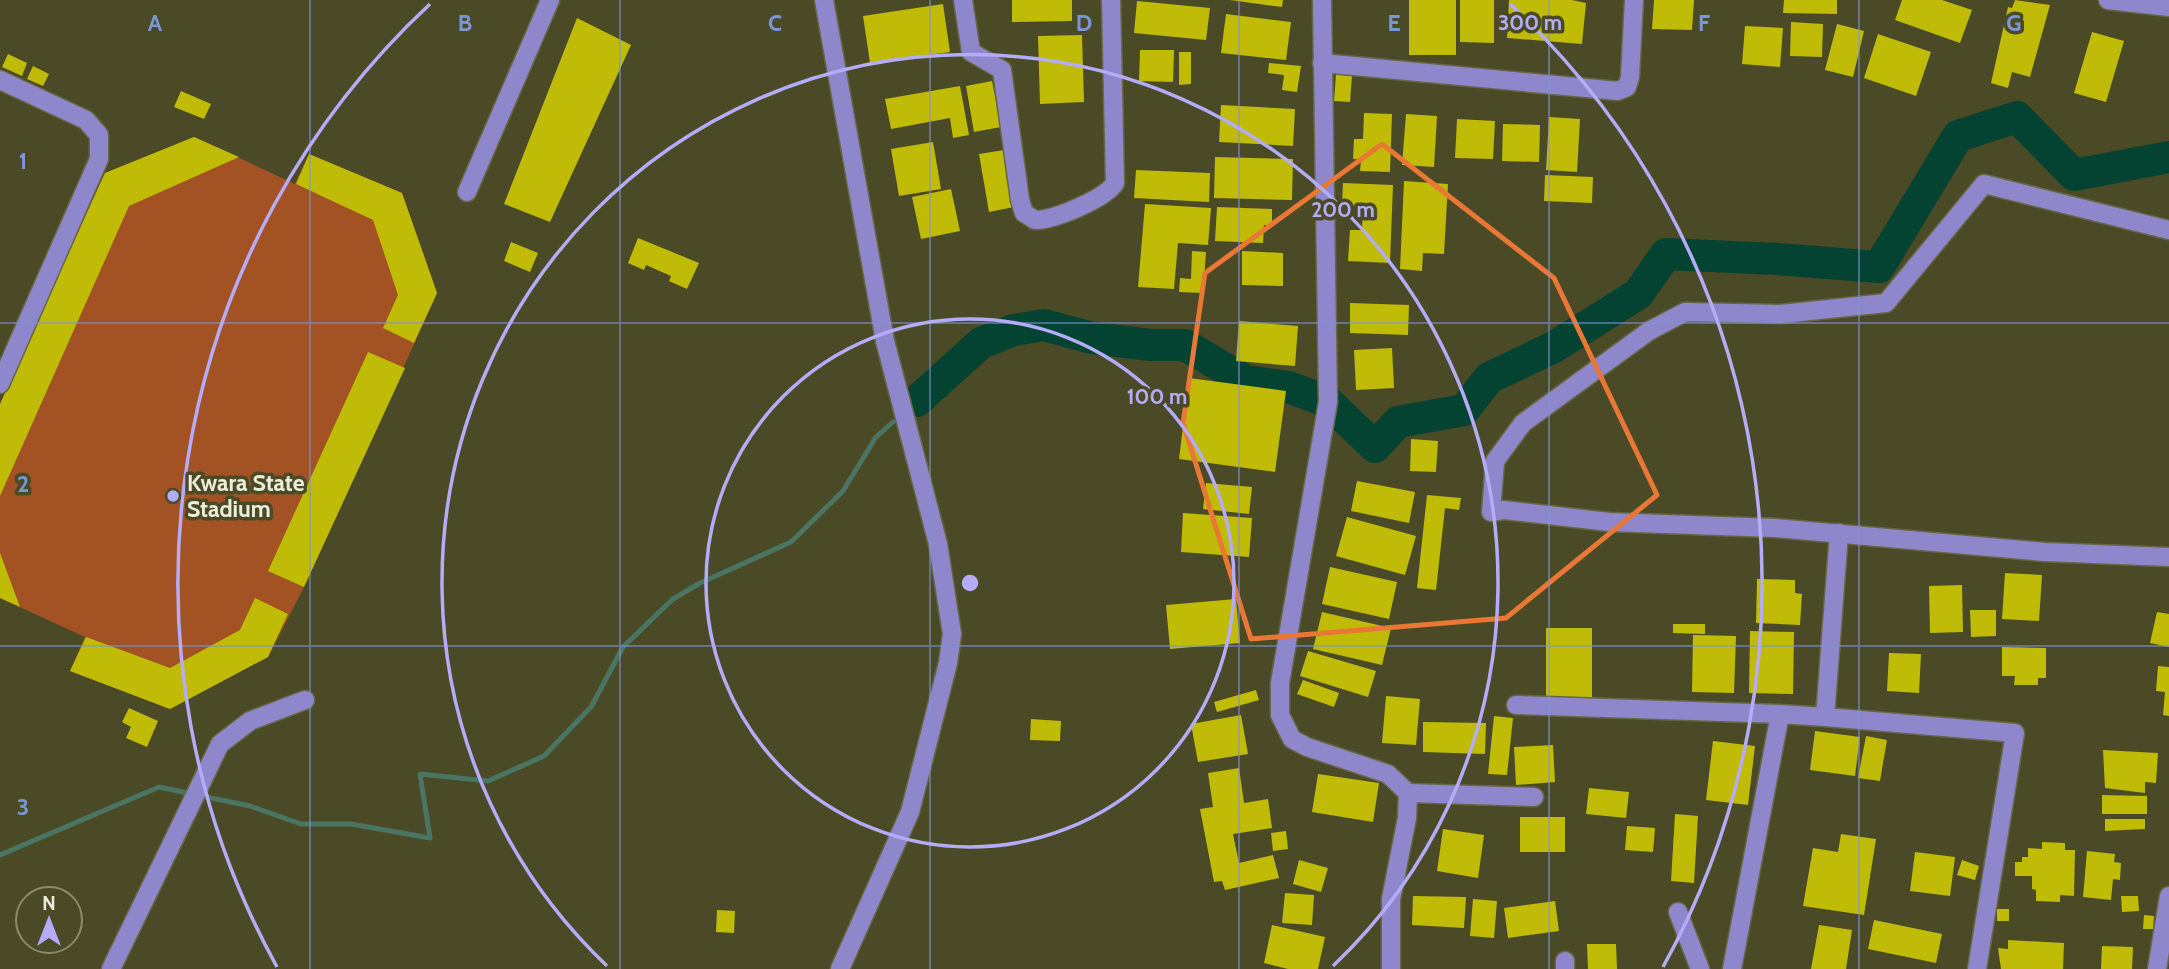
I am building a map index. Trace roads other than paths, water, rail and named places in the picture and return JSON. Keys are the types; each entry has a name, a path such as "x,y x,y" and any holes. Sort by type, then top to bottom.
{"street":[{"path":"467,192 550,0"},
{"path":"824,0 885,341 933,524 952,634 946,673 910,812 840,969"},
{"path":"963,0 971,52 1002,70 1024,213 1028,218 1043,220 1111,190 1115,183 1111,0"},
{"path":"1322,0 1328,402 1280,683 1280,716 1292,739 1307,747 1388,774 1408,793 1534,797"},
{"path":"1322,63 1618,91 1627,87 1630,77 1634,0"},
{"path":"2108,0 2169,7"},
{"path":"0,80 86,120 99,135 99,159 0,384"},
{"path":"2169,230 1984,184 1886,303 1781,314 1685,312 1649,331 1523,424 1495,461 1490,512 1504,510 1609,522 1839,533 2045,552 2169,557"},
{"path":"1825,717 1839,533"},
{"path":"111,969 220,744 250,721 305,700"},
{"path":"1516,705 1780,714 2015,733 1977,969"},
{"path":"1732,969 1780,714"},
{"path":"1391,969 1391,899 1407,818 1408,793"},
{"path":"2157,969 2169,896"},
{"path":"1678,912 1700,969"}],"waterway":[{"path":"917,401 981,343 1014,330 1044,325 1092,338 1151,345 1185,345 1246,381 1289,387 1328,402 1375,447 1398,422 1464,410 1489,378 1554,347 1638,294 1666,254 1879,267 1958,136 2017,117 2074,175 2169,157"},
{"path":"0,855 159,787 250,806 301,824 351,824 430,838 420,774 488,781 544,756 591,707 623,647 673,599 700,583 791,542 843,491 876,437 893,422"}],"place":[{"name":"Kwara State Stadium","path":"173,496"}]}
